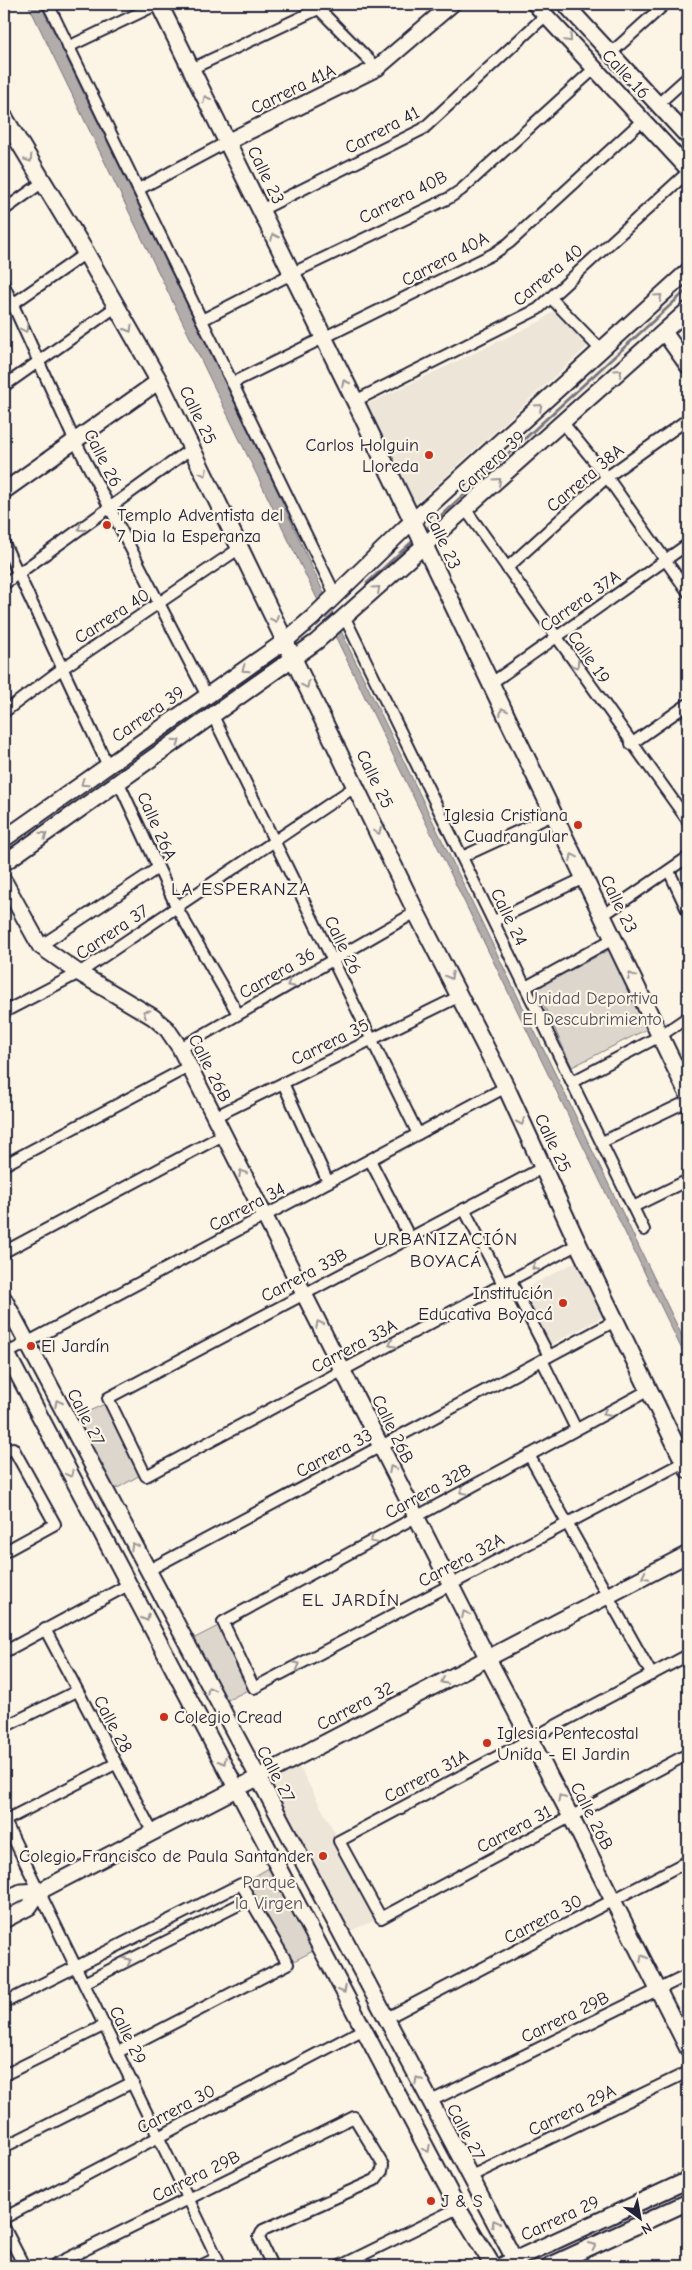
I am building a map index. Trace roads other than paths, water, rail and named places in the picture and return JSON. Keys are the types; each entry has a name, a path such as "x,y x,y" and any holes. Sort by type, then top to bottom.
{"main road":[{"name":"Calle 23","path":"158,4 355,402 688,1094"},
{"name":"Carrera 41A","path":"227,142 377,68 452,4"},
{"name":"Calle 16","path":"535,4 688,171"},
{"name":"Calle 16","path":"565,4 688,137"},
{"name":"Calle 25","path":"4,117 9,137 43,182 157,376 416,912 506,1087 578,1244 686,1466"},
{"name":"Carrera 39","path":"4,863 294,659 339,624 417,533 601,350 688,271"},
{"name":"Carrera 39","path":"4,839 285,641 324,606 417,533 466,510 688,310"},
{"path":"664,332 688,366"},
{"path":"4,478 73,435 157,376"},
{"path":"4,491 73,435"},
{"name":"Carrera 39","path":"294,659 324,606"},
{"name":"Calle 26B","path":"4,881 40,946 79,973 153,1017 167,1029 180,1048 487,1658 531,1739 688,2049"},
{"name":"Calle 27","path":"4,1299 469,2177 511,2264"},
{"path":"5,1352 458,2208 492,2266"},
{"name":"Carrera 32","path":"4,1901 22,1892 40,1891 238,1790 688,1554"},
{"name":"Carrera 32","path":"4,1920 29,1907 40,1891"},
{"name":"Carrera 29","path":"511,2264 688,2180"},
{"path":"549,2266 688,2202"}],"street":[{"path":"48,4 232,383 324,606"},
{"path":"68,47 158,4"},
{"path":"191,70 316,6 329,4"},
{"path":"611,53 665,4"},
{"path":"316,6 377,68"},
{"name":"Carrera 41","path":"261,210 423,129 546,15"},
{"name":"Carrera 40B","path":"202,320 291,274 449,198 595,68"},
{"path":"658,104 688,77"},
{"name":"Carrera 40A","path":"232,383 493,254 509,242 643,120"},
{"name":"Carrera 41A","path":"139,189 227,142"},
{"name":"Carrera 40","path":"355,402 522,319 551,298 688,171"},
{"path":"4,210 43,182"},
{"path":"4,310 86,253"},
{"name":"Calle 26","path":"4,285 73,435 207,696"},
{"path":"551,298 601,350"},
{"path":"4,386 116,306"},
{"name":"Carrera 38A","path":"507,568 607,477 688,419"},
{"path":"564,422 607,477 688,592"},
{"path":"4,584 192,448"},
{"name":"Calle 19","path":"466,510 688,822"},
{"path":"4,543 108,766"},
{"name":"Carrera 37A","path":"490,684 688,544"},
{"name":"Carrera 40","path":"4,712 63,668 240,548"},
{"name":"Calle 24","path":"339,624 462,857 644,1230"},
{"path":"631,744 688,704"},
{"name":"Calle 26","path":"213,716 418,1134"},
{"name":"Calle 26A","path":"120,783 177,908 238,1014"},
{"name":"Carrera 37","path":"4,1012 79,973 356,786"},
{"path":"462,857 553,815"},
{"path":"602,916 688,857"},
{"path":"40,946 158,868"},
{"path":"668,870 688,912"},
{"path":"494,921 584,878"},
{"name":"Carrera 36","path":"180,1048 416,912"},
{"path":"526,987 613,939"},
{"name":"Carrera 35","path":"214,1117 460,996"},
{"path":"572,1082 660,1036 688,1017"},
{"path":"4,1166 188,1067"},
{"path":"283,1083 328,1182"},
{"name":"Carrera 34","path":"5,1352 27,1343 506,1087"},
{"path":"602,1142 688,1101"},
{"path":"4,1252 223,1135"},
{"path":"370,1160 410,1238"},
{"name":"Carrera 33B","path":"146,1476 108,1398 542,1168"},
{"path":"634,1207 688,1180"},
{"path":"464,1209 507,1282 546,1358 576,1429"},
{"name":"Carrera 33A","path":"146,1476 578,1244"},
{"name":"Carrera 33","path":"147,1571 615,1321"},
{"name":"Carrera 32B","path":"254,1688 223,1622 649,1390"},
{"path":"4,1453 13,1448 55,1524 4,1552"},
{"path":"529,1455 652,1674"},
{"name":"Carrera 32A","path":"254,1688 568,1522 686,1466"},
{"path":"4,1652 128,1584"},
{"name":"Calle 28","path":"45,1630 153,1833"},
{"name":"Carrera 31A","path":"381,1918 339,1841 688,1655"},
{"path":"4,1727 77,1690"},
{"name":"Carrera 31","path":"381,1918 688,1754"},
{"path":"4,1820 115,1764"},
{"name":"Calle 29","path":"4,1820 219,2262"},
{"name":"Carrera 30","path":"385,2019 688,1862"},
{"path":"4,2003 241,1884 288,1964 118,2052"},
{"path":"84,1983 250,1898"},
{"name":"Carrera 29B","path":"429,2102 688,1974"},
{"path":"4,2075 105,2025"},
{"name":"Carrera 30","path":"4,2218 364,2029"},
{"name":"Carrera 29A","path":"469,2177 688,2072"},
{"path":"4,2147 133,2082"},
{"name":"Carrera 29B","path":"52,2266 354,2117 383,2165 382,2171 375,2180 263,2230 259,2238 272,2266"},
{"path":"340,2266 458,2208"},
{"path":"4,2227 24,2266"},
{"path":"200,2266 219,2262"}],"waterway":[{"path":"423,532 688,289"},
{"path":"367,583 415,539"}],"place":[{"name":"Carlos Holguin Lloreda","path":"429,455"},
{"name":"Templo Adventista del 7 Dia la Esperanza","path":"107,525"},
{"name":"Iglesia Cristiana Cuadrangular","path":"578,825"},
{"name":"Institución Educativa Boyacá","path":"563,1303"},
{"name":"El Jardín","path":"31,1346"},
{"name":"Colegio Cread","path":"164,1717"},
{"name":"Iglesia Pentecostal Unida - El Jardin","path":"487,1743"},
{"name":"Colegio Francisco de Paula Santander","path":"323,1856"},
{"name":"J & S","path":"431,2201"}],"district":[{"name":"LA ESPERANZA","path":"241,888"},
{"name":"URBANIZACIÓN BOYACÁ","path":"446,1249"},
{"name":"EL JARDÍN","path":"351,1599"}],"park label":[{"name":"Unidad Deportiva El Descubrimiento","path":"592,1008"},
{"name":"Parque la Virgen","path":"269,1892"}]}
